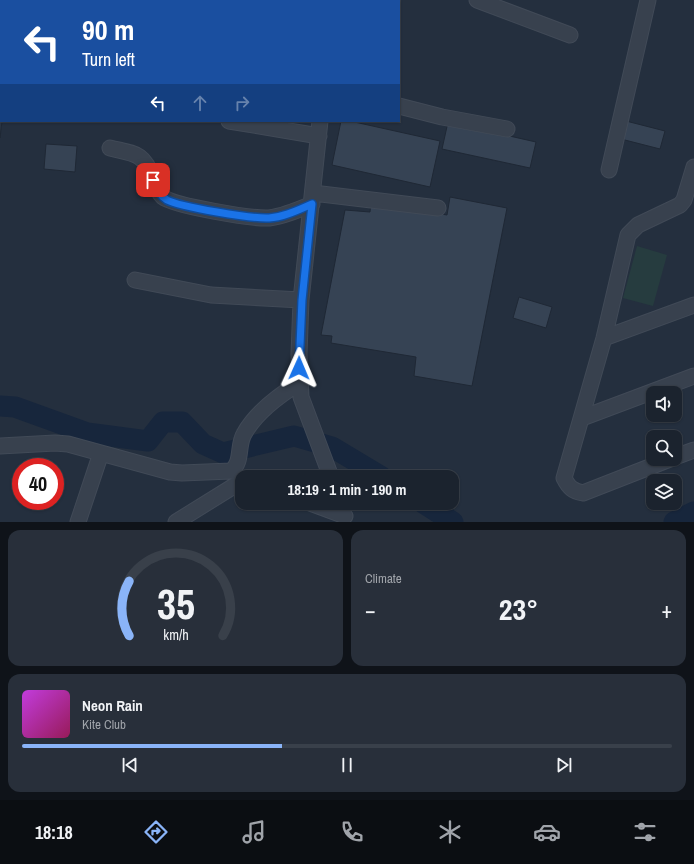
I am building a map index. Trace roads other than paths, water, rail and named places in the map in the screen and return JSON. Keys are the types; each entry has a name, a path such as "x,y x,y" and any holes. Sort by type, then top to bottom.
{"street":[{"path":"477,0 570,35"},
{"path":"609,170 648,0"},
{"path":"400,106 442,117 507,128"},
{"path":"235,122 318,136"},
{"path":"320,122 302,300 299,383 301,397 329,470"},
{"path":"110,148 131,153 144,159 147,163 156,189 161,195 172,202 201,209 267,218 281,216 312,198 438,208"},
{"path":"652,466 583,493 576,492 568,487 564,478 604,338 628,235 638,225 680,205 684,200 694,167"},
{"path":"135,280 211,295 302,300"},
{"path":"604,338 694,305"},
{"path":"582,418 694,376"},
{"path":"0,446 55,443 68,444 170,472 182,473 231,470 236,467 238,462 241,441 244,434 255,419 283,392 299,383"},
{"path":"682,454 694,450"},
{"path":"78,522 101,453"},
{"path":"176,522 235,485"},
{"path":"332,510 344,514"}],"waterway":[{"path":"0,406 15,407 87,433 148,441 163,422 182,422 203,444 223,453 294,436 332,447 370,470"},
{"path":"434,510 453,522"},
{"path":"674,522 694,512"}]}
